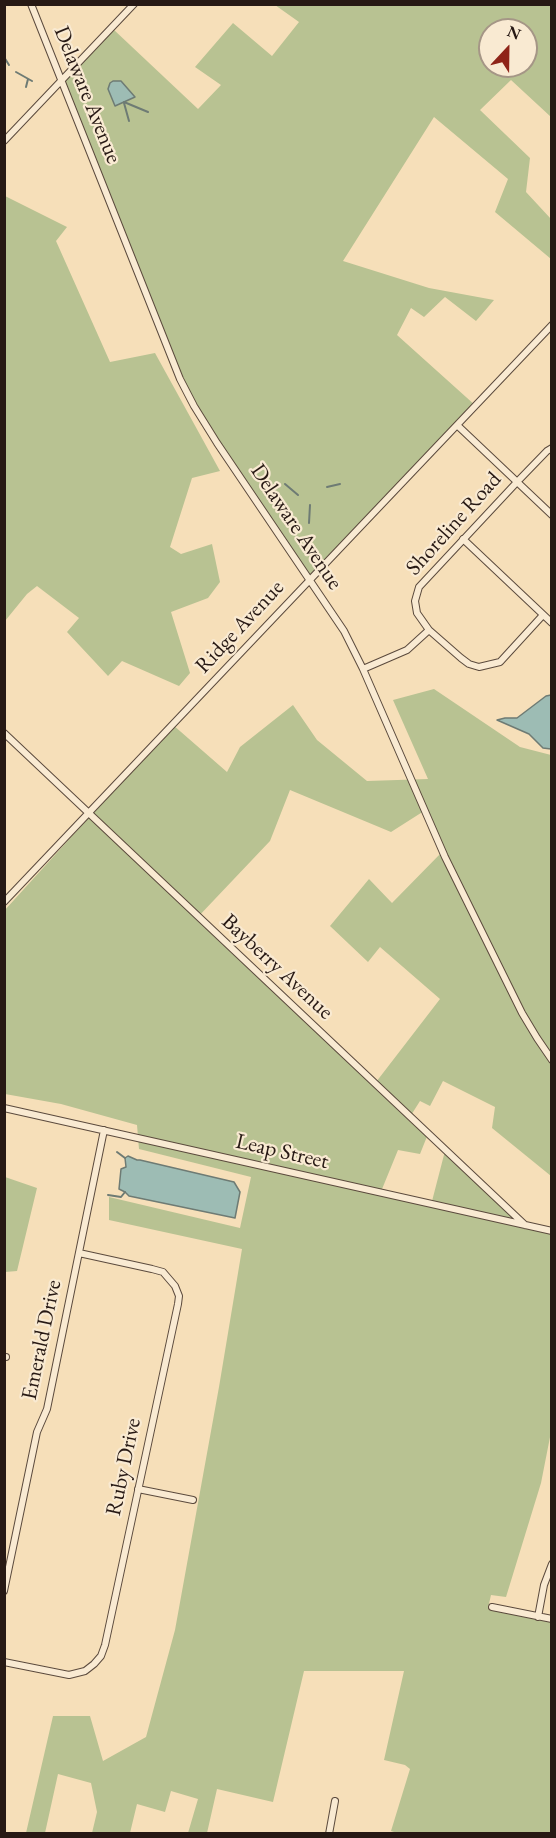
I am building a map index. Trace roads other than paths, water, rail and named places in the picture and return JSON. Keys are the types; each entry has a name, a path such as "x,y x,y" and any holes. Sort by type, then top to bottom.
{"street":[{"name":"Delaware Avenue","path":"31,4 188,396 217,443 344,631 363,669 445,857 522,1013 552,1060"},
{"path":"5,140 134,4"},
{"name":"Ridge Avenue","path":"4,902 552,325"},
{"path":"457,425 552,515"},
{"name":"Shoreline Road","path":"543,615 500,662 479,667 469,664 429,630 417,613 416,594 419,587 552,448"},
{"path":"464,539 552,623"},
{"path":"363,669 407,651 429,630"},
{"name":"Bayberry Avenue","path":"4,733 525,1225"},
{"name":"Leap Street","path":"4,1108 552,1231"},
{"name":"Emerald Drive","path":"4,1591 38,1430 47,1409 104,1130"},
{"name":"Ruby Drive","path":"4,1662 69,1675 85,1671 98,1660 105,1645 178,1304 178,1293 172,1280 159,1270 79,1253"},
{"path":"138,1489 193,1500"},
{"path":"538,1617 544,1585 552,1564"},
{"path":"492,1607 552,1619"},
{"path":"328,1833 336,1801"}],"water":[{"path":"113,81 121,81 135,97 115,106 108,89"},
{"path":"551,695 551,749 543,748 529,734 497,720 517,718 546,696"},
{"path":"128,1156 234,1182 240,1192 235,1218 129,1196 119,1189 121,1169 126,1167 125,1158"}],"waterway":[{"path":"4,57 9,65"},
{"path":"16,72 32,81"},
{"path":"26,87 28,79"},
{"path":"124,102 148,112"},
{"path":"124,103 129,121"},
{"path":"285,484 298,495"},
{"path":"327,487 340,484"},
{"path":"309,523 310,505"},
{"path":"117,1152 125,1158"},
{"path":"108,1195 121,1197 125,1192"}]}
